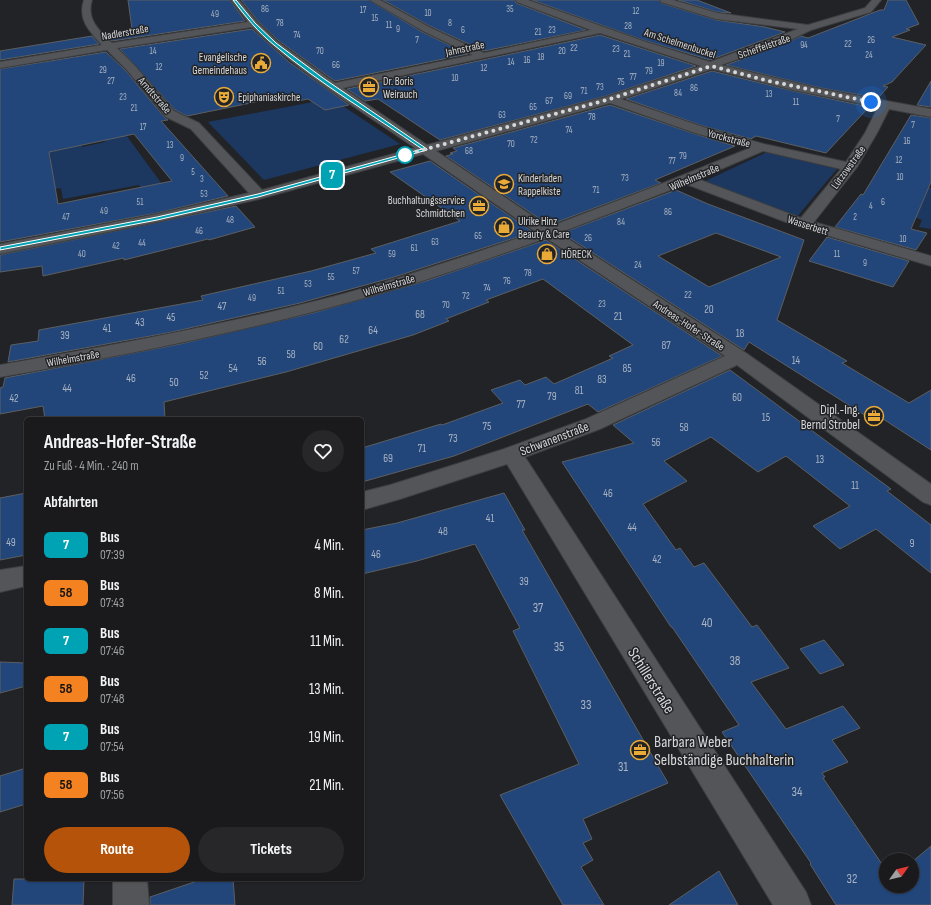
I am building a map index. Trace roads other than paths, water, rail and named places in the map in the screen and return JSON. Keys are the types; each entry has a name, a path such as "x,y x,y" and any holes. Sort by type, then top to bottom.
{"street":[{"name":"Arndtstraße","path":"88,0 86,6 88,18 94,31 131,68 170,114 195,126 258,195"},
{"name":"Andreas-Hofer-Straße","path":"234,0 254,24 275,44 333,87 548,233 739,357 931,496"},
{"path":"374,0 426,29 483,56"},
{"name":"Am Schelmenbuckel","path":"520,0 602,30 711,66 769,81 885,106 931,113"},
{"path":"664,0 716,16 808,28 868,10 877,0"},
{"name":"Nadlerstraße","path":"0,65 109,46 254,24"},
{"name":"Scheffelstraße","path":"0,249 150,220 258,195 426,150 610,99 711,66 795,35 808,28"},
{"name":"Jahnstraße","path":"333,87 602,30"},
{"name":"Yorckstraße","path":"610,99 699,130 762,147 850,167"},
{"name":"Lützowstraße","path":"804,224 850,167 871,134 885,106"},
{"name":"Wilhelmstraße","path":"0,371 111,352 270,318 400,283 548,233 688,180 762,147"},
{"name":"Wasserbett","path":"688,180 804,224 931,261"},
{"name":"Schwanenstraße","path":"364,500 392,493 512,454 593,424 739,357"},
{"name":"Schillerstraße","path":"512,454 792,905"},
{"path":"0,581 24,576"},
{"path":"130,881 131,905"}],"place":[{"name":"Evangelische Gemeindehaus","path":"261,63"},
{"name":"Dr. Boris Weirauch","path":"369,87"},
{"name":"Epiphaniaskirche","path":"224,97"},
{"name":"Kinderladen Rappelkiste","path":"504,184"},
{"name":"Buchhaltungsservice Schmidtchen","path":"479,206"},
{"name":"Ulrike Hinz Beauty & Care","path":"504,227"},
{"name":"HÖRECK","path":"547,254"},
{"name":"Dipl.-Ing. Bernd Strobel","path":"874,416"},
{"name":"Barbara Weber Selbständige Buchhalterin","path":"640,750"}]}
